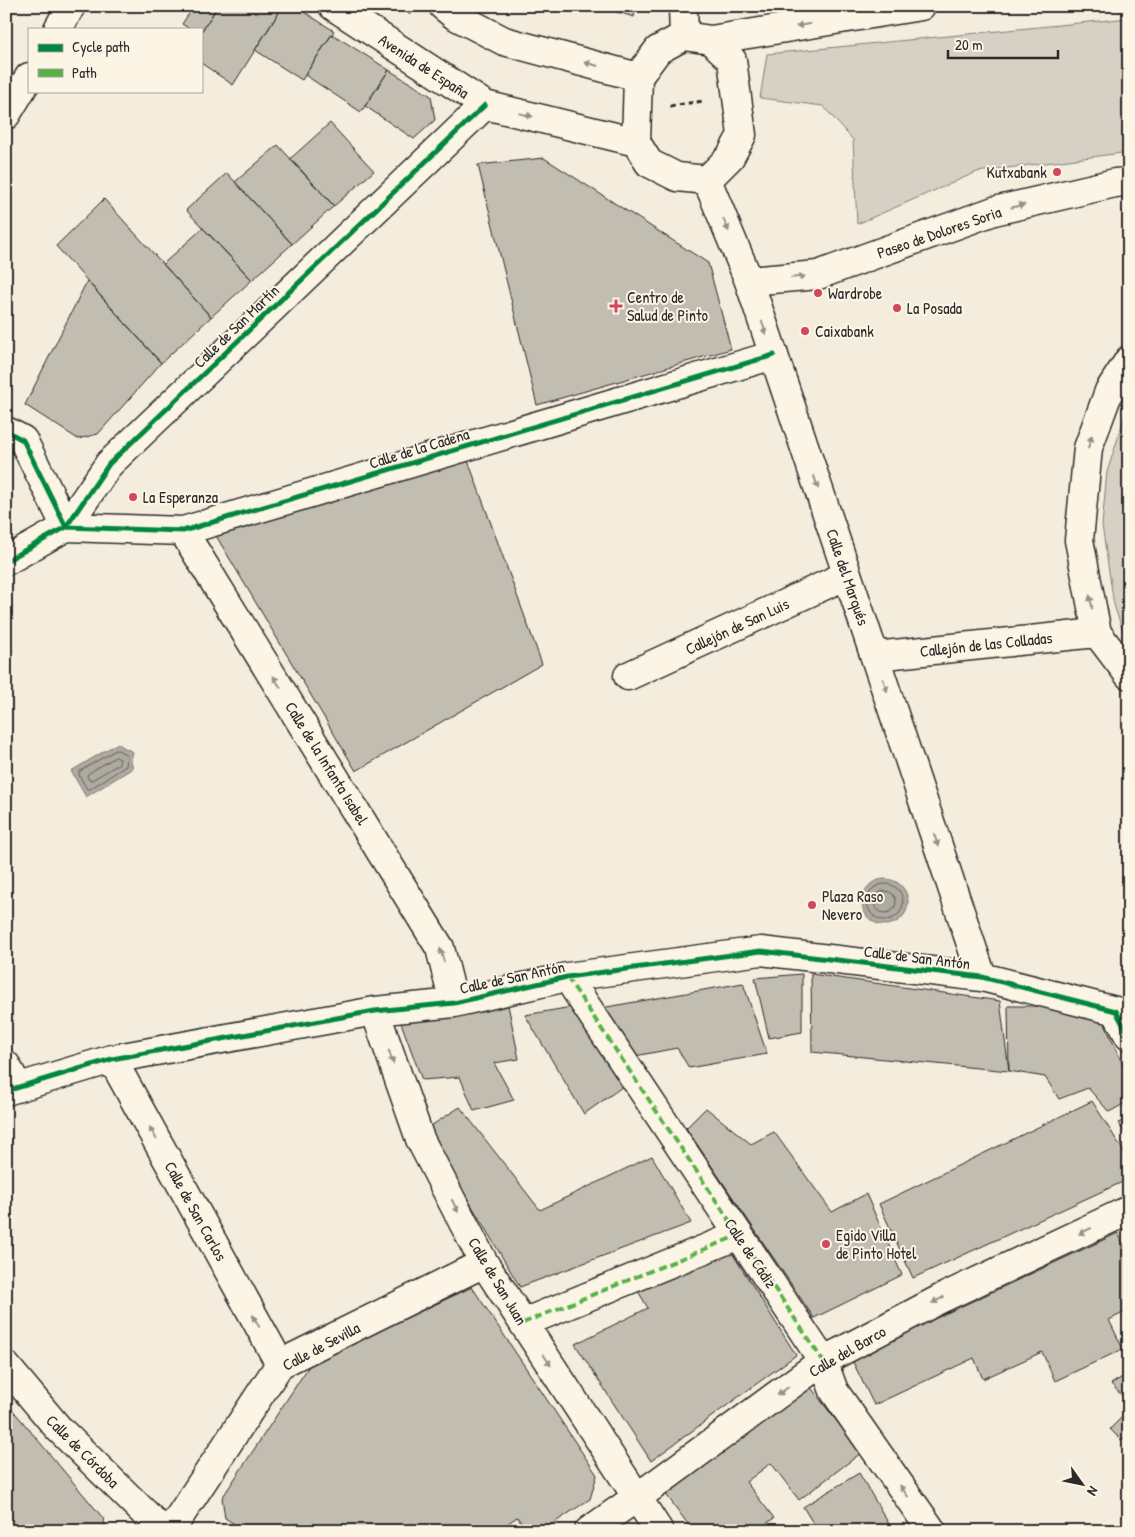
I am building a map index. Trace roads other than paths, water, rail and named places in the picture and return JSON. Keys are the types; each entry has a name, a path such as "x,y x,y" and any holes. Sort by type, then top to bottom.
{"street":[{"path":"59,28 71,6"},
{"name":"Avenida de España","path":"333,6 485,106 636,142"},
{"path":"443,6 454,15 504,41 638,77"},
{"path":"683,6 684,36"},
{"path":"712,40 732,60 742,134 730,157 707,180 677,177 649,163 636,142 638,77 658,50 684,36 712,40 920,6"},
{"path":"6,115 28,79"},
{"name":"Calle de San Martín","path":"6,560 66,527 109,464 485,106"},
{"name":"Calle del Marqués","path":"707,180 749,281 982,977"},
{"name":"Paseo de Dolores Soria","path":"749,281 818,275 994,211 1115,183 1129,182"},
{"name":"Calle de la Cadena","path":"66,527 184,531 774,355"},
{"path":"1129,360 1109,391 1088,448 1079,540 1098,633 1129,675"},
{"path":"6,431 23,440 66,527"},
{"name":"Calle de la Infanta Isabel","path":"184,531 440,948 454,1003"},
{"name":"Callejón de San Luis","path":"628,676 847,575"},
{"name":"Callejón de las Colladas","path":"875,656 1098,633"},
{"name":"Calle de San Antón","path":"10,1081 112,1059 375,1011 454,1003 567,977 761,951 982,977 1116,1011 1129,1036"},
{"name":"Calle de Cádiz","path":"567,977 823,1361 834,1391 932,1531"},
{"name":"Calle de San Juan","path":"375,1011 420,1138 484,1263 659,1531"},
{"name":"Calle de San Carlos","path":"112,1059 280,1364"},
{"name":"Calle del Barco","path":"589,1531 823,1361 942,1298 1129,1210"},
{"path":"523,1323 739,1235"},
{"name":"Calle de Sevilla","path":"170,1531 280,1364 484,1263"},
{"name":"Calle de Córdoba","path":"6,1366 58,1428 164,1531"}],"water":[{"path":"118,743 133,752 131,761 133,768 86,797 71,771"},
{"path":"885,879 898,883 904,889 908,902 904,915 898,921 885,925 872,921 866,915 862,902 866,889 872,883"}],"place":[{"name":"Kutxabank","path":"1057,172"},
{"name":"Wardrobe","path":"818,293"},
{"name":"Centro de Salud de Pinto","path":"616,306"},
{"name":"La Posada","path":"897,308"},
{"name":"Caixabank","path":"805,331"},
{"name":"La Esperanza","path":"133,497"},
{"name":"Plaza Raso Nevero","path":"812,905"},
{"name":"Egido Villa de Pinto Hotel","path":"826,1244"}]}
